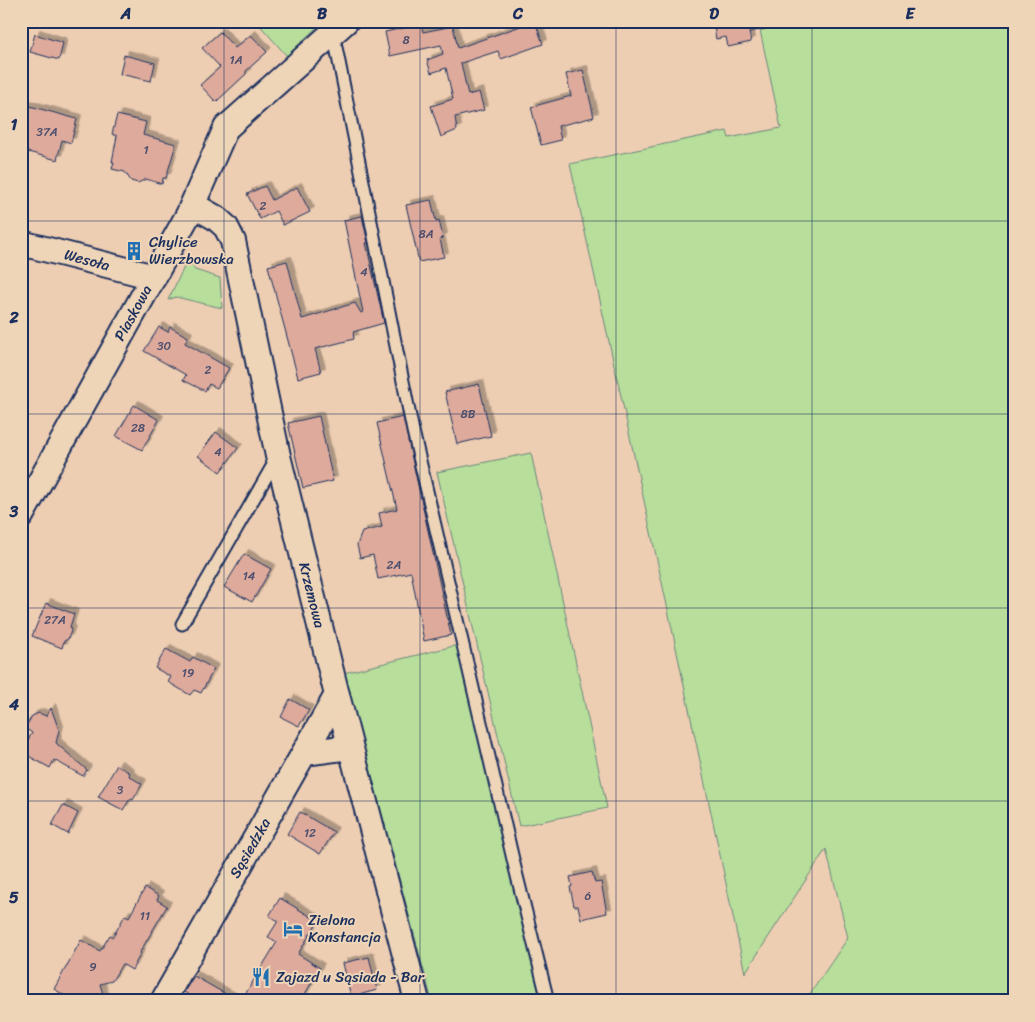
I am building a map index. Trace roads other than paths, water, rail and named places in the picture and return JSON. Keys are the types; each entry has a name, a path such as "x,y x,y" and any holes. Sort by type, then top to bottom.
{"street":[{"name":"Piaskowa","path":"21,516 188,215 226,128 340,27"},
{"name":"Krzemowa","path":"192,205 216,218 226,227 233,241 278,456 350,747 416,1001"},
{"name":"Wesoła","path":"21,242 154,277"},
{"name":"Sąsiedzka","path":"163,1001 337,695"},
{"path":"304,753 350,747"}],"lane":[{"path":"340,27 413,430 515,868 548,1001"},
{"path":"182,624 278,456"}],"place":[{"name":"Chylice Wierzbowska","path":"134,251"},
{"name":"Zielona Konstancja","path":"293,929"},
{"name":"Zajazd u Sąsiada - Bar","path":"261,977"}]}
